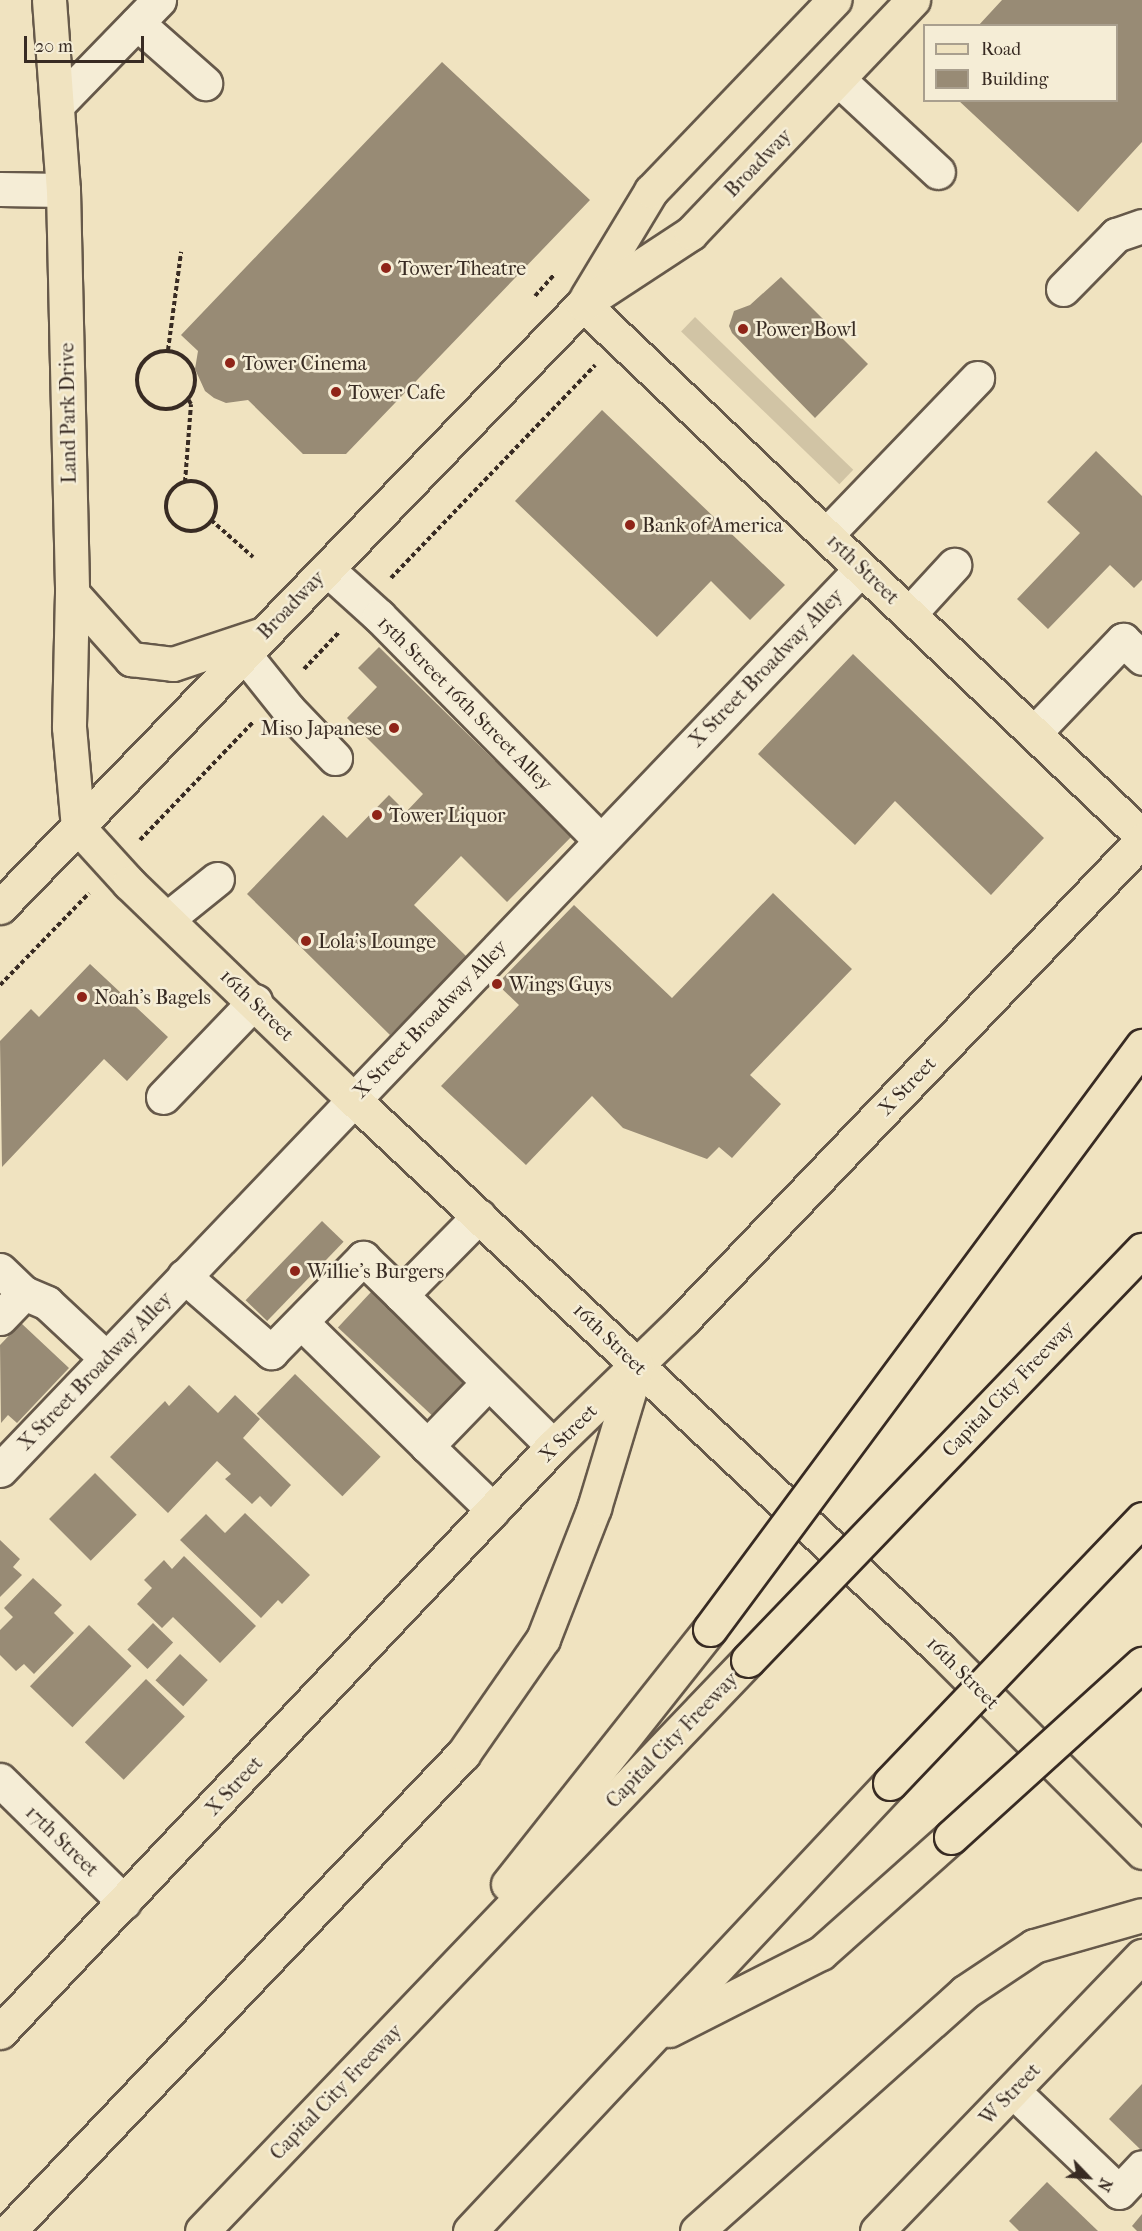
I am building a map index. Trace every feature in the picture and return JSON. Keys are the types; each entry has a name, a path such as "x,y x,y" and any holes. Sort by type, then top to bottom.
{"main road":[{"name":"Land Park Drive","path":"49,0 63,190 72,593 69,727 78,826"},
{"name":"Broadway","path":"583,304 651,190 834,0"},
{"name":"Broadway","path":"0,907 583,304 691,233 913,0"},
{"name":"15th Street","path":"583,304 1142,836"},
{"path":"72,593 131,659 173,664 254,644"},
{"name":"16th Street","path":"78,826 114,867 255,1001 353,1099 941,1650 1142,1852"},
{"name":"X Street","path":"0,2032 553,1446 637,1365 1142,840"},
{"path":"381,2046 710,1629 1142,1046"},
{"name":"Capital City Freeway","path":"202,2231 1142,1250"},
{"path":"9,2231 463,1754 543,1639 594,1508 637,1365"},
{"path":"470,2231 890,1783 1142,1519"},
{"path":"648,2041 821,1953 1142,1665"},
{"path":"697,2231 965,1992 1034,1946 1142,1915"},
{"name":"W Street","path":"877,2231 1142,1956"}],"street":[{"path":"58,104 148,11 205,82"},
{"path":"839,80 938,172"},
{"path":"0,189 63,190"},
{"path":"1063,289 1116,235 1142,226"},
{"path":"826,535 977,378"},
{"path":"909,614 954,565"},
{"name":"X Street Broadway Alley","path":"0,1470 861,568"},
{"name":"15th Street 16th Street Alley","path":"327,569 366,604 600,840"},
{"path":"1034,733 1123,640 1142,658"},
{"path":"254,644 278,696 335,758"},
{"path":"167,919 217,879"},
{"path":"163,1097 255,1001"},
{"path":"400,1295 479,1216"},
{"path":"184,1276 271,1352 363,1258 553,1446"},
{"path":"0,1270 24,1293 47,1303 106,1358"},
{"path":"0,1318 24,1293"},
{"path":"301,1322 494,1510"},
{"path":"427,1446 488,1383"},
{"name":"17th Street","path":"0,1780 124,1902"},
{"path":"1013,2091 1119,2192 1142,2168"}],"path":[{"path":"168,350 181,252"},
{"path":"0,986 620,339"},
{"path":"168,350 177,353 191,364 195,383 188,399 181,406 162,409 144,400 139,391 138,372 142,363 158,352 168,350"},
{"path":"185,482 191,404 188,399"},
{"path":"185,482 202,484 213,496 216,504 211,520 198,530 190,531 176,526 170,520 166,505 168,498 178,485 185,482"},
{"path":"211,520 254,557"}],"shaded area":[{"path":"695,317 853,470 839,484 681,331"}],"building":[{"path":"1002,0 1142,0 1142,142 1078,212 960,102 1118,102 1118,24 980,24"},
{"name":"Tower Theatre","path":"442,62 590,200 346,454 303,454 248,400 226,403 205,391 195,369 198,351 181,335"},
{"path":"781,277 868,364 815,418 732,333 729,326 734,311 750,305"},
{"name":"Bank of America","path":"602,410 785,585 750,620 711,581 657,637 515,501"},
{"path":"1096,451 1142,496 1142,580 1134,588 1110,565 1048,629 1017,599 1080,533 1047,502"},
{"path":"379,647 495,761 499,756 576,832 507,902 461,856 414,905 467,957 390,1035 247,894 323,815 347,838 389,795 406,812 423,794 347,718 377,687 358,668"},
{"path":"853,654 1044,838 991,895 895,801 855,845 758,754"},
{"path":"773,893 852,969 750,1075 781,1104 732,1158 719,1147 707,1159 623,1128 592,1096 526,1165 441,1086 519,1005 497,984 574,905 672,998"},
{"path":"90,964 168,1037 127,1081 104,1059 2,1167 0,1041 31,1009 39,1017"},
{"name":"Willie's Burgers","path":"322,1221 344,1242 267,1321 246,1300"},
{"path":"372,1291 468,1380 434,1417 338,1328"},
{"path":"21,1323 69,1368 17,1423 8,1415 1,1423 0,1345"},
{"path":"295,1374 381,1457 342,1496 257,1414"},
{"path":"189,1385 218,1413 235,1395 260,1419 243,1438 291,1485 271,1507 260,1496 252,1504 225,1479 231,1474 217,1461 168,1513 110,1457 165,1401 169,1406"},
{"path":"95,1473 137,1515 91,1561 49,1519"},
{"path":"245,1513 310,1575 282,1604 278,1600 261,1618 180,1540 206,1514 225,1533"},
{"path":"0,1540 20,1559 13,1567 22,1575 0,1597"},
{"path":"184,1556 256,1626 220,1663 173,1617 162,1628 137,1604 152,1588 144,1580 164,1560 172,1569"},
{"path":"33,1578 62,1605 54,1613 74,1633 34,1674 24,1664 16,1671 0,1655 0,1630 13,1617 4,1608"},
{"path":"153,1623 173,1642 147,1669 127,1650"},
{"path":"89,1625 131,1666 72,1727 30,1686"},
{"path":"180,1654 208,1680 183,1706 155,1680"},
{"path":"146,1679 185,1717 124,1780 85,1742"},
{"path":"1142,2084 1142,2149 1141,2150 1109,2119"},
{"path":"1047,2182 1098,2231 1019,2231 1009,2221"},
{"path":"1142,2214 1142,2231 1137,2231 1132,2226"}],"place":[{"name":"Tower Theatre","path":"386,268"},
{"name":"Power Bowl","path":"743,329"},
{"name":"Tower Cinema","path":"230,363"},
{"name":"Tower Cafe","path":"336,392"},
{"name":"Bank of America","path":"630,525"},
{"name":"Miso Japanese","path":"394,728"},
{"name":"Tower Liquor","path":"377,815"},
{"name":"Lola's Lounge","path":"306,941"},
{"name":"Wings Guys","path":"497,984"},
{"name":"Noah's Bagels","path":"82,997"},
{"name":"Willie's Burgers","path":"295,1271"}]}
